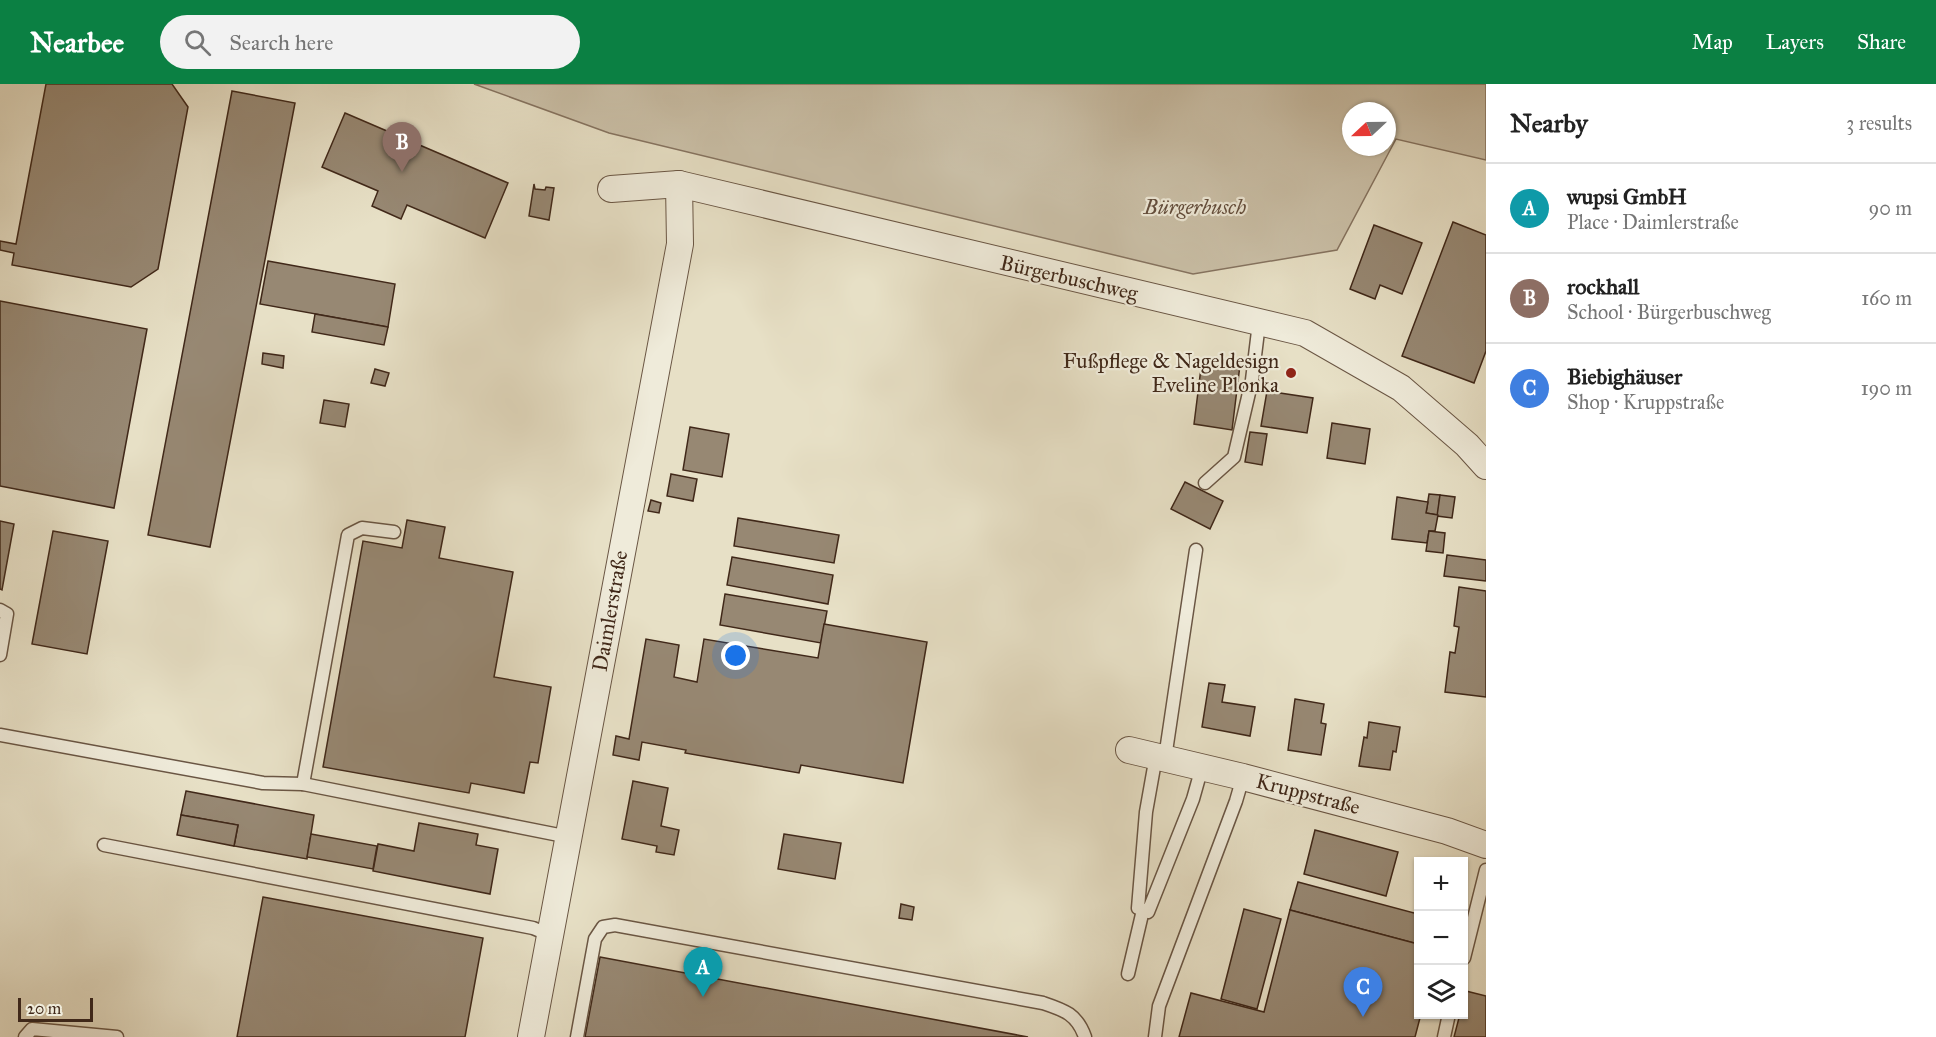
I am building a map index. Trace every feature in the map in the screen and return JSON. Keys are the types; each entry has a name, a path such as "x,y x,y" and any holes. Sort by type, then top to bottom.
{"street":[{"name":"Bürgerbuschweg","path":"611,189 679,184 1305,333 1401,388 1467,445 1486,466"},
{"name":"Daimlerstraße","path":"531,1037 680,244 679,184"},
{"name":"Kruppstraße","path":"1129,750 1243,777 1447,831 1486,845"}],"lane":[{"path":"1205,483 1234,458 1252,380 1259,322"},
{"path":"303,784 348,535 362,528 394,532"},
{"path":"1196,550 1161,757 1146,812 1137,908 1148,912 1193,799 1203,767"},
{"path":"0,610 7,614 0,655"},
{"path":"0,735 263,783 303,784 568,837"},
{"path":"1155,1037 1159,1006 1243,777"},
{"path":"104,845 533,928 550,934"},
{"path":"1468,942 1486,870"},
{"path":"1128,974 1143,910"},
{"path":"577,1037 595,939 603,927 615,925 1043,1002 1064,1010 1079,1022 1085,1037"},
{"path":"1444,1037 1448,1019"},
{"path":"26,1037 32,1029 117,1037"}],"green space":[{"name":"Bürgerbusch","path":"474,84 1486,84 1486,160 1396,139 1396,102 1342,102 1342,156 1387,156 1337,250 1193,274 609,133"}],"building":[{"path":"46,84 172,84 188,107 158,269 131,287 12,265 14,253 0,250 0,241 16,244"},
{"path":"232,91 295,103 210,547 148,535"},
{"path":"345,113 508,183 485,238 407,205 401,219 372,206 378,191 322,167"},
{"path":"534,184 535,189 554,188 549,220 529,216"},
{"path":"1453,222 1486,235 1486,351 1474,383 1402,356"},
{"path":"1374,225 1422,243 1402,294 1380,285 1375,299 1350,289"},
{"path":"268,261 395,284 388,327 260,304"},
{"path":"0,301 147,329 114,508 0,486"},
{"path":"315,314 388,327 384,345 312,332"},
{"path":"263,353 284,356 283,368 262,364"},
{"path":"1202,360 1240,365 1232,430 1194,424"},
{"path":"375,369 389,373 385,386 371,383"},
{"path":"1267,391 1313,398 1307,433 1261,426"},
{"path":"324,400 349,404 345,427 320,423"},
{"path":"1332,423 1370,429 1365,464 1327,458"},
{"path":"690,427 729,434 722,477 683,470"},
{"path":"1250,432 1267,434 1262,465 1245,462"},
{"path":"671,474 697,479 693,501 667,496"},
{"path":"1185,482 1223,501 1210,529 1171,509"},
{"path":"1429,494 1440,495 1438,515 1426,513"},
{"path":"1440,495 1455,497 1452,518 1437,516"},
{"path":"1397,497 1428,502 1426,513 1438,515 1435,531 1429,531 1427,543 1392,539"},
{"path":"651,500 661,503 659,513 648,511"},
{"path":"738,518 839,535 834,563 734,546"},
{"path":"407,520 445,527 439,558 513,572 494,677 551,687 538,763 530,762 524,793 471,783 469,793 323,767 363,541 402,548"},
{"path":"0,521 14,524 2,590 0,589"},
{"path":"53,531 108,541 87,654 32,644"},
{"path":"1429,531 1445,533 1443,553 1426,551"},
{"path":"1447,555 1486,560 1486,581 1444,576"},
{"path":"732,557 833,575 828,604 727,585"},
{"path":"1459,587 1486,591 1486,697 1445,692 1450,652 1455,653 1459,627 1454,626"},
{"path":"725,594 827,611 821,643 720,625"},
{"path":"824,624 927,642 903,783 801,765 799,773 685,753 686,750 642,742 639,760 613,755 616,736 629,739 646,639 679,645 674,677 697,682 704,639 818,658"},
{"path":"1209,683 1225,685 1222,702 1255,707 1250,736 1202,727"},
{"path":"1295,699 1324,704 1321,723 1326,724 1321,755 1288,750"},
{"path":"1369,722 1400,727 1390,770 1359,766"},
{"path":"633,781 668,788 661,826 679,830 674,855 656,852 657,846 622,839"},
{"path":"186,791 314,815 307,859 234,846 238,825 181,815"},
{"path":"181,815 238,825 234,846 177,835"},
{"path":"419,823 478,834 476,845 498,849 490,894 373,871 378,844 414,851"},
{"path":"1315,830 1398,852 1386,896 1304,874"},
{"path":"311,834 377,846 373,869 307,857"},
{"path":"784,834 841,843 835,879 778,869"},
{"path":"1298,882 1414,913 1414,943 1290,910"},
{"path":"263,897 483,938 465,1037 237,1037"},
{"path":"901,904 914,907 912,920 899,918"},
{"path":"1244,909 1281,919 1257,1009 1221,999"},
{"path":"1290,910 1414,943 1414,1019 1420,1019 1415,1037 1179,1037 1191,993 1264,1012"},
{"path":"600,957 1028,1037 585,1037"},
{"path":"1468,992 1486,996 1486,1037 1454,1037 1459,1019 1468,1019"}],"place":[{"name":"rockhall","path":"402,172"},
{"name":"Fußpflege & Nageldesign Eveline Plonka","path":"1291,373"},
{"name":"wupsi GmbH","path":"703,997"},
{"name":"Biebighäuser","path":"1363,1017"}]}
